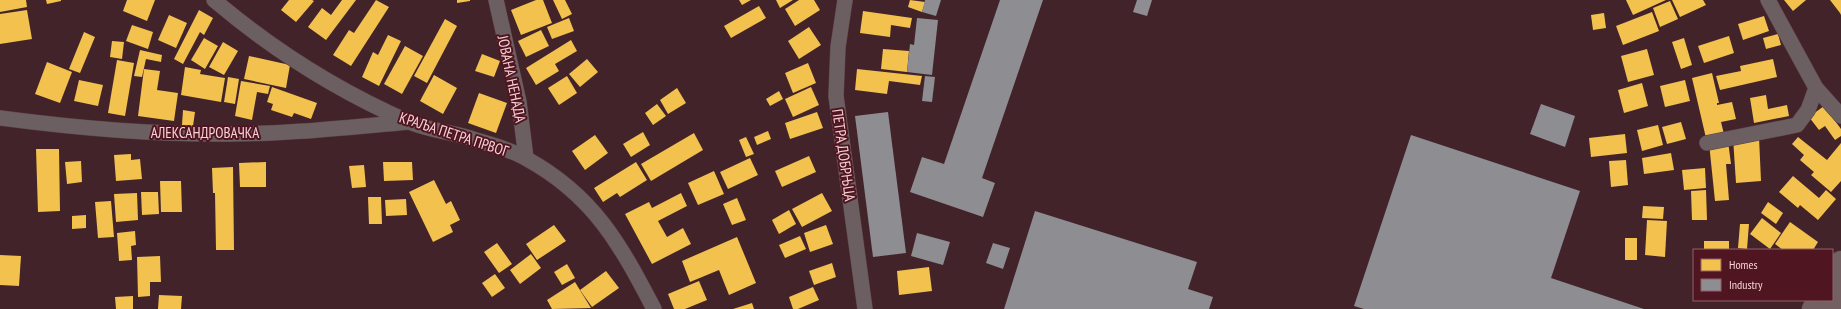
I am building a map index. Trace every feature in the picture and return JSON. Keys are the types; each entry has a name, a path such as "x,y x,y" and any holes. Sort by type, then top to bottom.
{"main road":[{"path":"1833,275 1841,262"},
{"path":"1831,309 1841,293"}],"street":[{"name":"КРАЉА ПЕТРА ПРВОГ","path":"214,0 281,51 344,91 410,122 475,139 526,158 566,185 595,212 624,254 654,309"},
{"name":"ЈОВАНА НЕНАДА","path":"496,0 519,102 526,158"},
{"name":"ПЕТРА ДОБРЊЦА","path":"845,0 838,47 836,96 865,309"},
{"path":"1768,0 1816,88 1841,116"},
{"path":"1707,143 1797,126 1808,110 1816,88"},
{"name":"АЛЕКСАНДРОВАЧКА","path":"0,118 79,128 158,133 230,134 410,122"}],"building: Homes":[{"path":"0,0 26,0 27,7 0,12"},
{"path":"46,0 61,0 61,1 47,4"},
{"path":"127,0 155,0 147,21 123,11"},
{"path":"289,0 314,1 296,22 281,10"},
{"path":"342,0 356,0 326,40 308,27 322,8 331,15"},
{"path":"376,0 389,7 351,66 333,55 349,30 354,33"},
{"path":"457,0 470,0 470,1 457,3"},
{"path":"536,0 543,0 552,23 521,35 511,10"},
{"path":"553,0 565,0 572,14 562,19"},
{"path":"739,0 751,0 742,5"},
{"path":"776,0 793,0 780,8"},
{"path":"799,0 814,0 820,10 795,26 785,9"},
{"path":"910,0 925,2 922,12 908,7"},
{"path":"1626,0 1666,0 1633,15"},
{"path":"1672,0 1703,0 1706,5 1680,17"},
{"path":"1784,0 1806,0 1793,11"},
{"path":"1830,0 1841,0 1841,15 1840,13"},
{"path":"1670,1 1678,19 1660,27 1653,8"},
{"path":"759,6 766,18 731,38 724,26"},
{"path":"27,10 32,39 0,44 0,14"},
{"path":"199,10 213,18 204,35 200,32 183,64 174,59"},
{"path":"863,11 912,18 910,28 891,25 890,37 860,33"},
{"path":"1652,12 1659,31 1623,45 1616,26"},
{"path":"1604,13 1606,28 1593,30 1591,15"},
{"path":"169,15 187,23 176,48 158,40"},
{"path":"1764,16 1769,31 1743,40 1738,24"},
{"path":"569,18 574,31 552,39 547,27"},
{"path":"445,19 457,26 427,83 414,76"},
{"path":"132,25 153,32 148,49 126,41"},
{"path":"809,27 821,45 799,59 788,41"},
{"path":"541,30 549,46 526,57 518,41"},
{"path":"84,32 95,37 80,73 69,69"},
{"path":"1778,34 1781,45 1766,49 1763,38"},
{"path":"388,35 401,41 379,86 362,77 373,52 378,55"},
{"path":"1729,36 1734,53 1704,63 1698,46"},
{"path":"204,38 218,46 205,69 191,60"},
{"path":"1684,38 1692,65 1681,69 1672,42"},
{"path":"571,40 577,51 555,64 559,71 536,85 526,68"},
{"path":"112,41 124,42 122,59 110,57"},
{"path":"223,42 238,51 224,75 209,67"},
{"path":"405,46 423,56 402,94 384,84"},
{"path":"883,49 909,51 907,72 881,69"},
{"path":"1647,49 1654,75 1628,82 1621,56"},
{"path":"140,50 162,55 161,62 146,59 142,77 134,76"},
{"path":"482,54 500,61 494,77 475,71"},
{"path":"249,56 290,65 286,88 244,79"},
{"path":"587,59 598,72 580,87 569,74"},
{"path":"1773,59 1777,77 1720,90 1716,76 1741,71 1740,66"},
{"path":"117,60 134,63 125,116 108,113"},
{"path":"47,62 72,72 60,103 35,94"},
{"path":"808,63 816,83 793,93 785,73"},
{"path":"185,67 201,70 200,74 225,78 221,102 181,95"},
{"path":"144,69 160,71 157,90 178,93 174,121 138,116"},
{"path":"857,69 922,76 920,85 889,81 887,94 855,90"},
{"path":"1712,73 1719,103 1717,103 1717,105 1732,102 1736,119 1721,122 1724,134 1706,138 1692,78"},
{"path":"434,75 457,88 443,114 420,101"},
{"path":"567,76 577,93 559,105 548,88"},
{"path":"228,77 239,79 235,104 224,102"},
{"path":"79,80 103,85 98,106 74,101"},
{"path":"1685,80 1690,101 1665,107 1660,86"},
{"path":"241,81 270,86 268,94 257,92 252,120 235,116"},
{"path":"1642,83 1648,106 1624,113 1618,90"},
{"path":"272,87 317,103 311,119 294,113 292,117 271,110 273,104 267,102"},
{"path":"811,87 819,105 793,117 785,99"},
{"path":"677,88 686,103 668,114 660,100"},
{"path":"779,91 783,99 770,106 766,99"},
{"path":"479,93 507,103 496,133 468,123"},
{"path":"1766,95 1768,109 1787,105 1789,116 1754,123 1750,98"},
{"path":"657,104 666,116 653,125 645,113"},
{"path":"1824,106 1841,129 1841,136 1835,140 1825,126 1819,130 1809,117"},
{"path":"183,110 195,112 193,126 182,125"},
{"path":"817,112 823,128 790,139 785,123"},
{"path":"1681,122 1686,139 1667,144 1662,127"},
{"path":"1658,125 1663,145 1642,151 1637,130"},
{"path":"768,131 771,139 757,145 754,137"},
{"path":"643,132 650,145 631,157 623,144"},
{"path":"694,133 703,150 651,181 641,164"},
{"path":"1625,134 1627,153 1591,157 1589,138"},
{"path":"595,135 608,153 585,170 572,151"},
{"path":"746,137 754,154 746,157 739,140"},
{"path":"1759,137 1761,181 1736,183 1733,138"},
{"path":"1798,137 1827,160 1841,143 1841,181 1831,192 1811,175 1814,172 1800,160 1804,155 1792,144"},
{"path":"1728,141 1731,164 1726,164 1729,200 1715,201 1709,143"},
{"path":"36,149 59,149 60,211 38,212"},
{"path":"1671,153 1674,170 1644,174 1642,158"},
{"path":"131,154 131,160 140,159 142,179 116,181 114,155"},
{"path":"809,156 816,172 782,187 775,171"},
{"path":"750,158 758,175 728,189 720,172"},
{"path":"1626,160 1628,185 1611,187 1609,161"},
{"path":"81,161 82,182 67,184 65,162"},
{"path":"266,162 266,187 240,187 239,163"},
{"path":"383,162 412,162 413,180 384,181"},
{"path":"636,162 647,180 620,197 617,193 603,202 594,188"},
{"path":"364,165 366,187 352,188 349,166"},
{"path":"233,167 234,250 216,250 215,193 213,193 212,168"},
{"path":"1705,168 1706,188 1684,190 1682,170"},
{"path":"714,171 724,194 698,205 688,183"},
{"path":"1793,176 1819,198 1826,190 1836,199 1818,220 1800,205 1798,208 1779,192"},
{"path":"434,180 446,204 451,201 460,220 450,225 453,232 433,242 409,192"},
{"path":"160,181 181,181 182,212 161,212"},
{"path":"1706,190 1707,220 1692,220 1691,191"},
{"path":"141,192 158,192 159,214 142,215"},
{"path":"137,193 138,220 116,222 114,194"},
{"path":"681,193 687,206 658,221 667,237 683,228 691,244 652,264 625,214 649,202 652,208"},
{"path":"822,193 832,211 802,227 792,209"},
{"path":"368,197 381,197 382,224 369,224"},
{"path":"737,198 746,220 732,225 723,204"},
{"path":"406,199 407,215 386,216 385,200"},
{"path":"111,201 114,237 98,238 95,202"},
{"path":"1768,202 1783,213 1776,224 1761,213"},
{"path":"1643,206 1664,207 1663,219 1642,218"},
{"path":"789,210 796,224 779,234 772,220"},
{"path":"86,215 86,228 72,229 72,216"},
{"path":"1762,218 1781,233 1770,249 1750,234"},
{"path":"1647,220 1667,221 1665,257 1645,255"},
{"path":"1790,222 1818,242 1814,249 1782,249 1775,244"},
{"path":"1740,224 1749,224 1747,249 1738,248"},
{"path":"554,225 566,241 537,260 526,244"},
{"path":"826,225 833,244 810,252 804,233"},
{"path":"135,231 136,245 131,246 132,260 119,261 117,233"},
{"path":"800,236 806,249 785,258 779,245"},
{"path":"737,237 756,283 729,295 719,270 690,282 682,261"},
{"path":"1625,238 1637,238 1637,260 1625,260"},
{"path":"1704,241 1729,241 1729,249 1704,249"},
{"path":"497,243 512,264 499,273 484,252"},
{"path":"531,254 541,268 520,284 510,270"},
{"path":"0,255 21,256 19,286 0,285"},
{"path":"160,256 161,282 150,282 150,296 138,297 137,257"},
{"path":"832,263 836,277 814,285 809,271"},
{"path":"567,264 575,278 562,285 554,272"},
{"path":"929,267 932,291 899,295 897,271"},
{"path":"606,271 619,288 592,307 580,290"},
{"path":"495,274 505,288 492,297 482,283"},
{"path":"699,281 707,300 685,309 674,309 668,294"},
{"path":"575,282 591,308 552,309 547,300"},
{"path":"813,287 819,300 798,309 793,309 789,297"},
{"path":"159,295 182,296 181,309 158,309"},
{"path":"133,296 133,309 116,309 115,297"},
{"path":"752,303 754,309 733,309"}],"building: Industry":[{"path":"925,0 941,0 936,16 922,12"},
{"path":"1000,0 1043,0 982,178 995,183 983,217 910,192 922,157 944,164"},
{"path":"1137,0 1152,0 1147,16 1133,12"},
{"path":"917,18 938,20 932,75 907,72 910,44 914,45"},
{"path":"925,76 935,77 932,102 922,101"},
{"path":"1541,104 1575,116 1565,147 1530,134"},
{"path":"888,112 906,253 873,257 855,116"},
{"path":"1411,135 1580,191 1551,278 1644,309 1364,309 1354,306"},
{"path":"1035,211 1197,262 1188,289 1213,297 1209,309 1004,309"},
{"path":"917,233 950,242 943,265 911,256"},
{"path":"993,243 1010,248 1003,269 986,263"}]}
